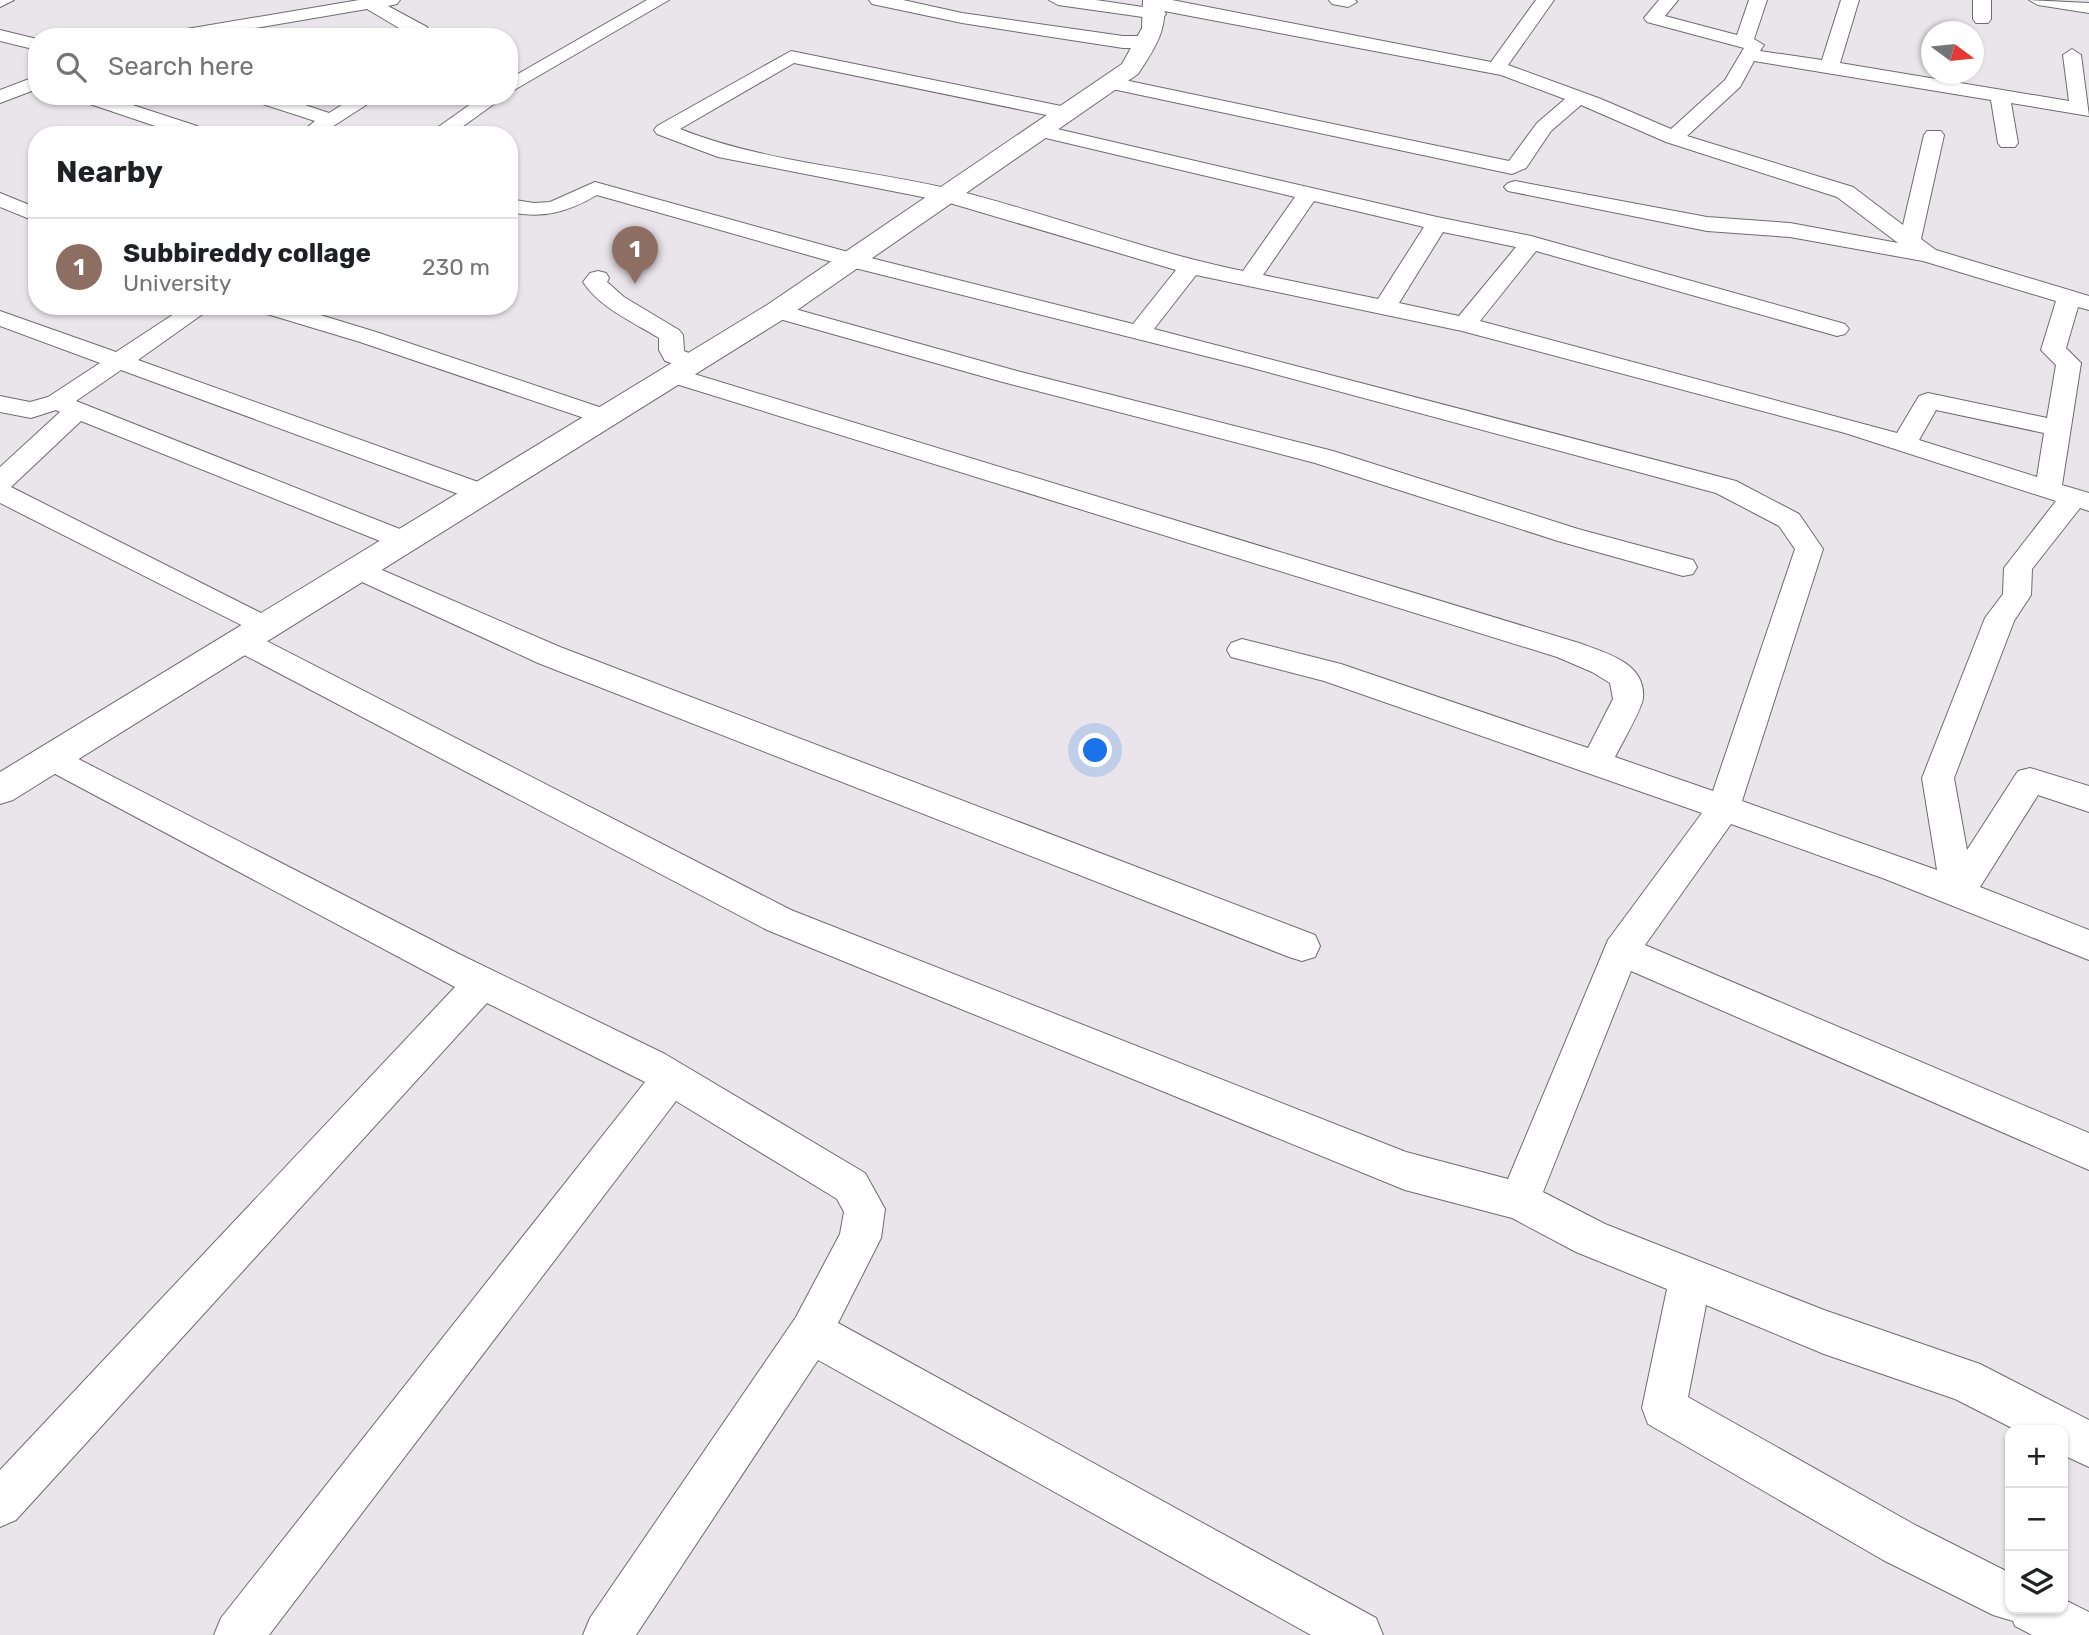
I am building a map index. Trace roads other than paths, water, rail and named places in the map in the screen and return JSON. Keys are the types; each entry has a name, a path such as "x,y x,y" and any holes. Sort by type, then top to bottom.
{"main road":[{"path":"0,790 777,311 851,261 1130,69 1147,42 1156,5"}],"street":[{"path":"222,28 391,0"},
{"path":"518,82 660,0"},
{"path":"878,0 962,18 1123,42 1147,42"},
{"path":"1058,0 1170,7 1496,68 1578,97 1673,138 1845,192 1919,248"},
{"path":"1496,68 1545,0"},
{"path":"1669,0 1653,18 1746,49 1829,67 1921,77"},
{"path":"1673,138 1733,83 1746,49 1758,0"},
{"path":"1829,67 1850,0"},
{"path":"2038,0 2089,8"},
{"path":"369,3 415,28"},
{"path":"0,35 28,43"},
{"path":"1967,84 2000,95 2084,109 2072,55"},
{"path":"1066,113 791,57 664,130 718,151 947,195 1190,267 1465,324 1904,444 2071,496"},
{"path":"11,74 28,79"},
{"path":"1110,83 1707,224 1790,230 1919,248 2079,300 2053,351 2069,363 2058,428 2071,496 2018,568 2017,595 2000,618 1938,779 1958,893"},
{"path":"0,97 28,86"},
{"path":"2000,95 2008,143"},
{"path":"1496,217 1519,164 1544,127 1578,97"},
{"path":"110,105 180,126"},
{"path":"285,105 332,120"},
{"path":"322,126 356,105"},
{"path":"450,126 482,105"},
{"path":"1040,131 1437,225 1496,217 1531,243 1837,329"},
{"path":"1919,248 1934,135"},
{"path":"518,207 533,211 559,209 595,188 851,261 1258,362 1726,487 1789,520 1809,549 1723,809 1621,951 1519,1201"},
{"path":"1249,279 1308,194"},
{"path":"0,199 28,212"},
{"path":"1384,307 1437,225"},
{"path":"1465,324 1531,243"},
{"path":"1138,333 1190,267"},
{"path":"597,278 594,282 616,302 670,335 671,350 682,369 1568,650 1603,664 1624,677 1628,699 1596,764"},
{"path":"777,311 1021,379 1324,457 1568,535 1683,567"},
{"path":"0,482 67,406 119,361 188,315"},
{"path":"295,315 605,417"},
{"path":"0,318 482,493"},
{"path":"1904,444 1928,401 2058,428"},
{"path":"0,404 31,410 67,406 405,541"},
{"path":"0,492 253,634 779,920 1405,1171 1519,1201 1591,1238 1824,1332 1964,1380 2052,1425"},
{"path":"359,569 549,655 1302,946"},
{"path":"1242,650 1330,673 1596,764 1958,893 2089,945"},
{"path":"53,758 482,983 671,1077 851,1185 864,1209 860,1238 811,1332 607,1635"},
{"path":"1958,893 2030,780 2089,799"},
{"path":"1621,951 2089,1152"},
{"path":"0,1504 482,983"},
{"path":"238,1635 671,1077"},
{"path":"1690,1278 1664,1408 1900,1543 2005,1596"},
{"path":"811,1332 1359,1635"},
{"path":"2068,1433 2089,1444"},
{"path":"2042,1614 2084,1635"}],"place":[{"name":"Subbireddy collage","path":"635,284"}]}
